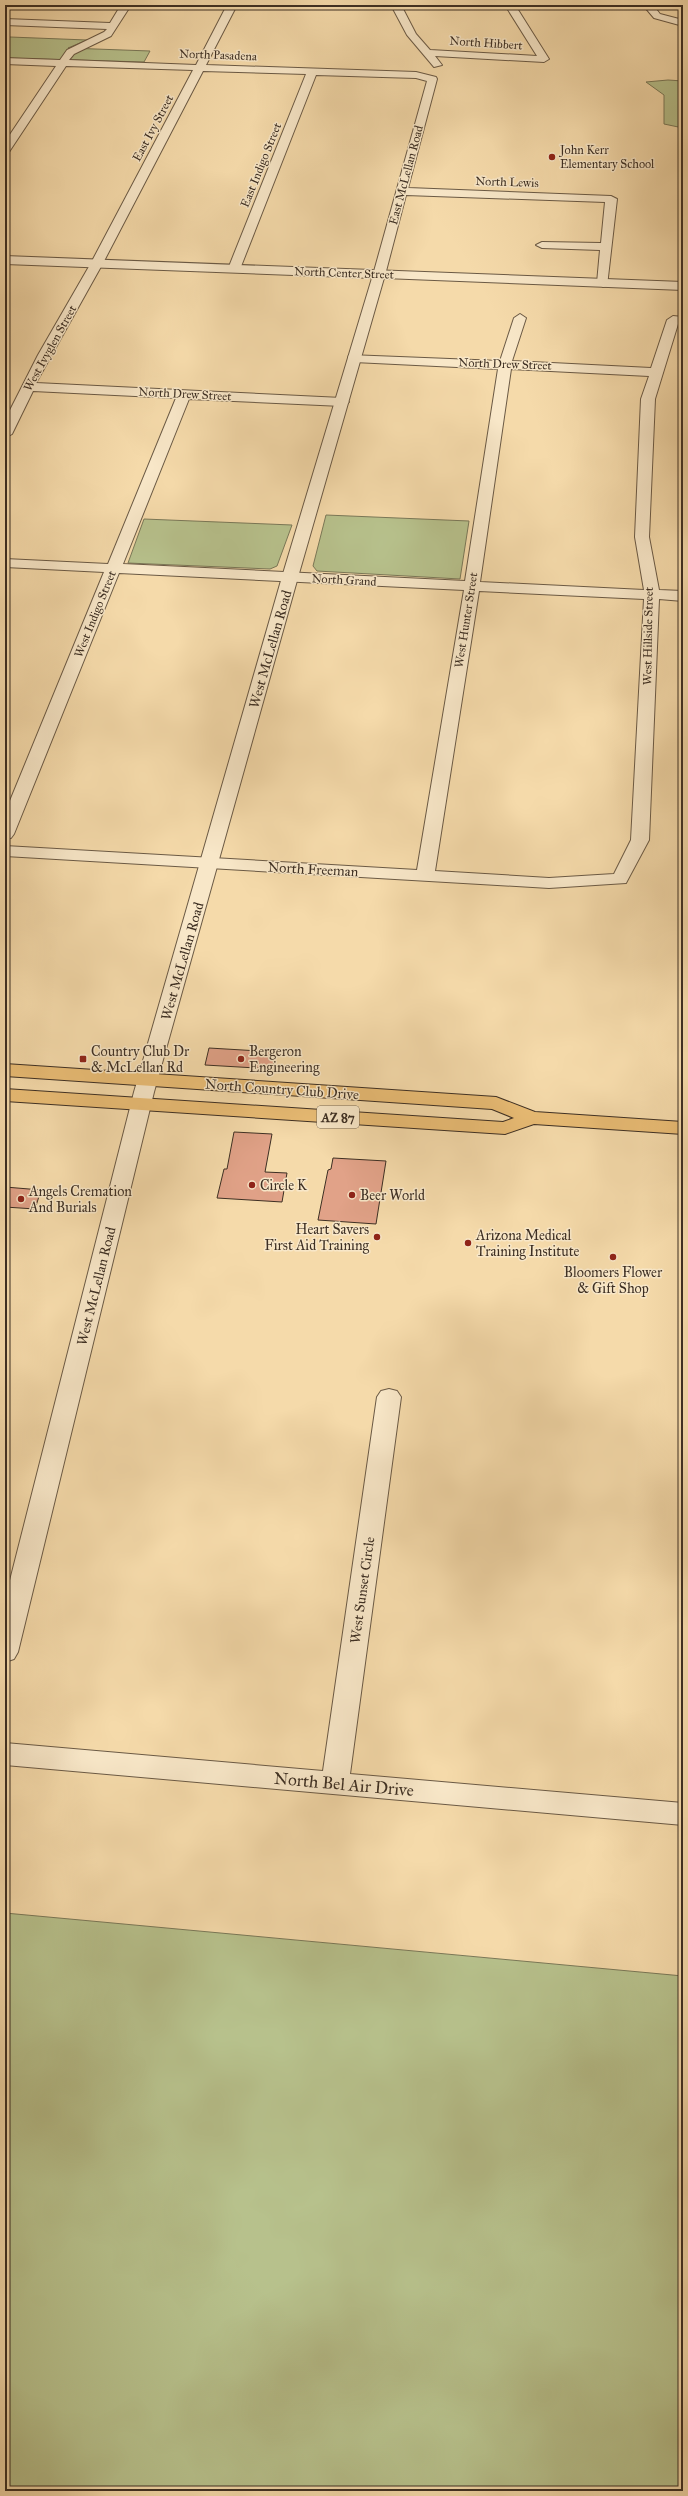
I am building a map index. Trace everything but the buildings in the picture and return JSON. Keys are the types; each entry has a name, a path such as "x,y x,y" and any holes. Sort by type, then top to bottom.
{"main road":[{"name":"North Country Club Drive","path":"5,1070 496,1103 532,1118 683,1128"},
{"name":"North Country Club Drive","path":"5,1095 505,1128 532,1118"}],"street":[{"path":"5,150 70,52 103,38 113,26 126,5"},
{"name":"East Ivy Street","path":"96,263 232,5"},
{"path":"396,5 412,35 436,63 437,69 427,76"},
{"name":"North Hibbert","path":"427,53 544,59 510,5"},
{"path":"648,5 657,16 683,23"},
{"path":"5,22 113,26"},
{"name":"North Pasadena","path":"5,61 427,76"},
{"name":"East Indigo Street","path":"234,269 312,72"},
{"name":"East McLellan Road","path":"379,275 432,79 427,76"},
{"name":"North Lewis","path":"401,191 612,199 607,247"},
{"path":"542,245 607,247 603,283"},
{"name":"North Center Street","path":"5,260 683,286"},
{"name":"West Ivyglen Street","path":"5,434 28,387 96,263"},
{"name":"West McLellan Road","path":"5,1652 148,1080 290,577 379,275"},
{"name":"West Hunter Street","path":"424,876 472,586 505,364 520,318"},
{"name":"West Hillside Street","path":"620,879 640,840 652,594 642,537 648,399 656,372 678,321"},
{"name":"North Drew Street","path":"354,358 656,372"},
{"name":"North Drew Street","path":"28,387 185,393 342,402"},
{"name":"West Indigo Street","path":"5,834 185,393"},
{"name":"North Grand","path":"5,563 683,596"},
{"name":"North Freeman","path":"5,850 548,883 620,879"},
{"name":"West Sunset Circle","path":"335,1783 389,1396"},
{"name":"North Bel Air Drive","path":"5,1754 683,1814"}],"green space":[{"path":"10,37 87,40 68,48 150,51 144,62 5,58 5,43"},
{"path":"668,80 683,81 683,128 664,124 664,95 646,82"},
{"path":"326,515 469,521 460,579 317,571 313,566"},
{"path":"144,519 292,525 277,566 270,569 128,563"},
{"path":"5,1913 683,1976 683,2491 5,2491"}],"place":[{"name":"John Kerr Elementary School","path":"552,157"},
{"name":"Country Club Dr & McLellan Rd","path":"83,1059"},
{"name":"Bergeron Engineering","path":"241,1059"},
{"name":"Circle K","path":"252,1185"},
{"name":"Beer World","path":"352,1195"},
{"name":"Angels Cremation And Burials","path":"21,1199"},
{"name":"Heart Savers First Aid Training","path":"377,1237"},
{"name":"Arizona Medical Training Institute","path":"468,1243"},
{"name":"Bloomers Flower & Gift Shop","path":"613,1257"}]}
